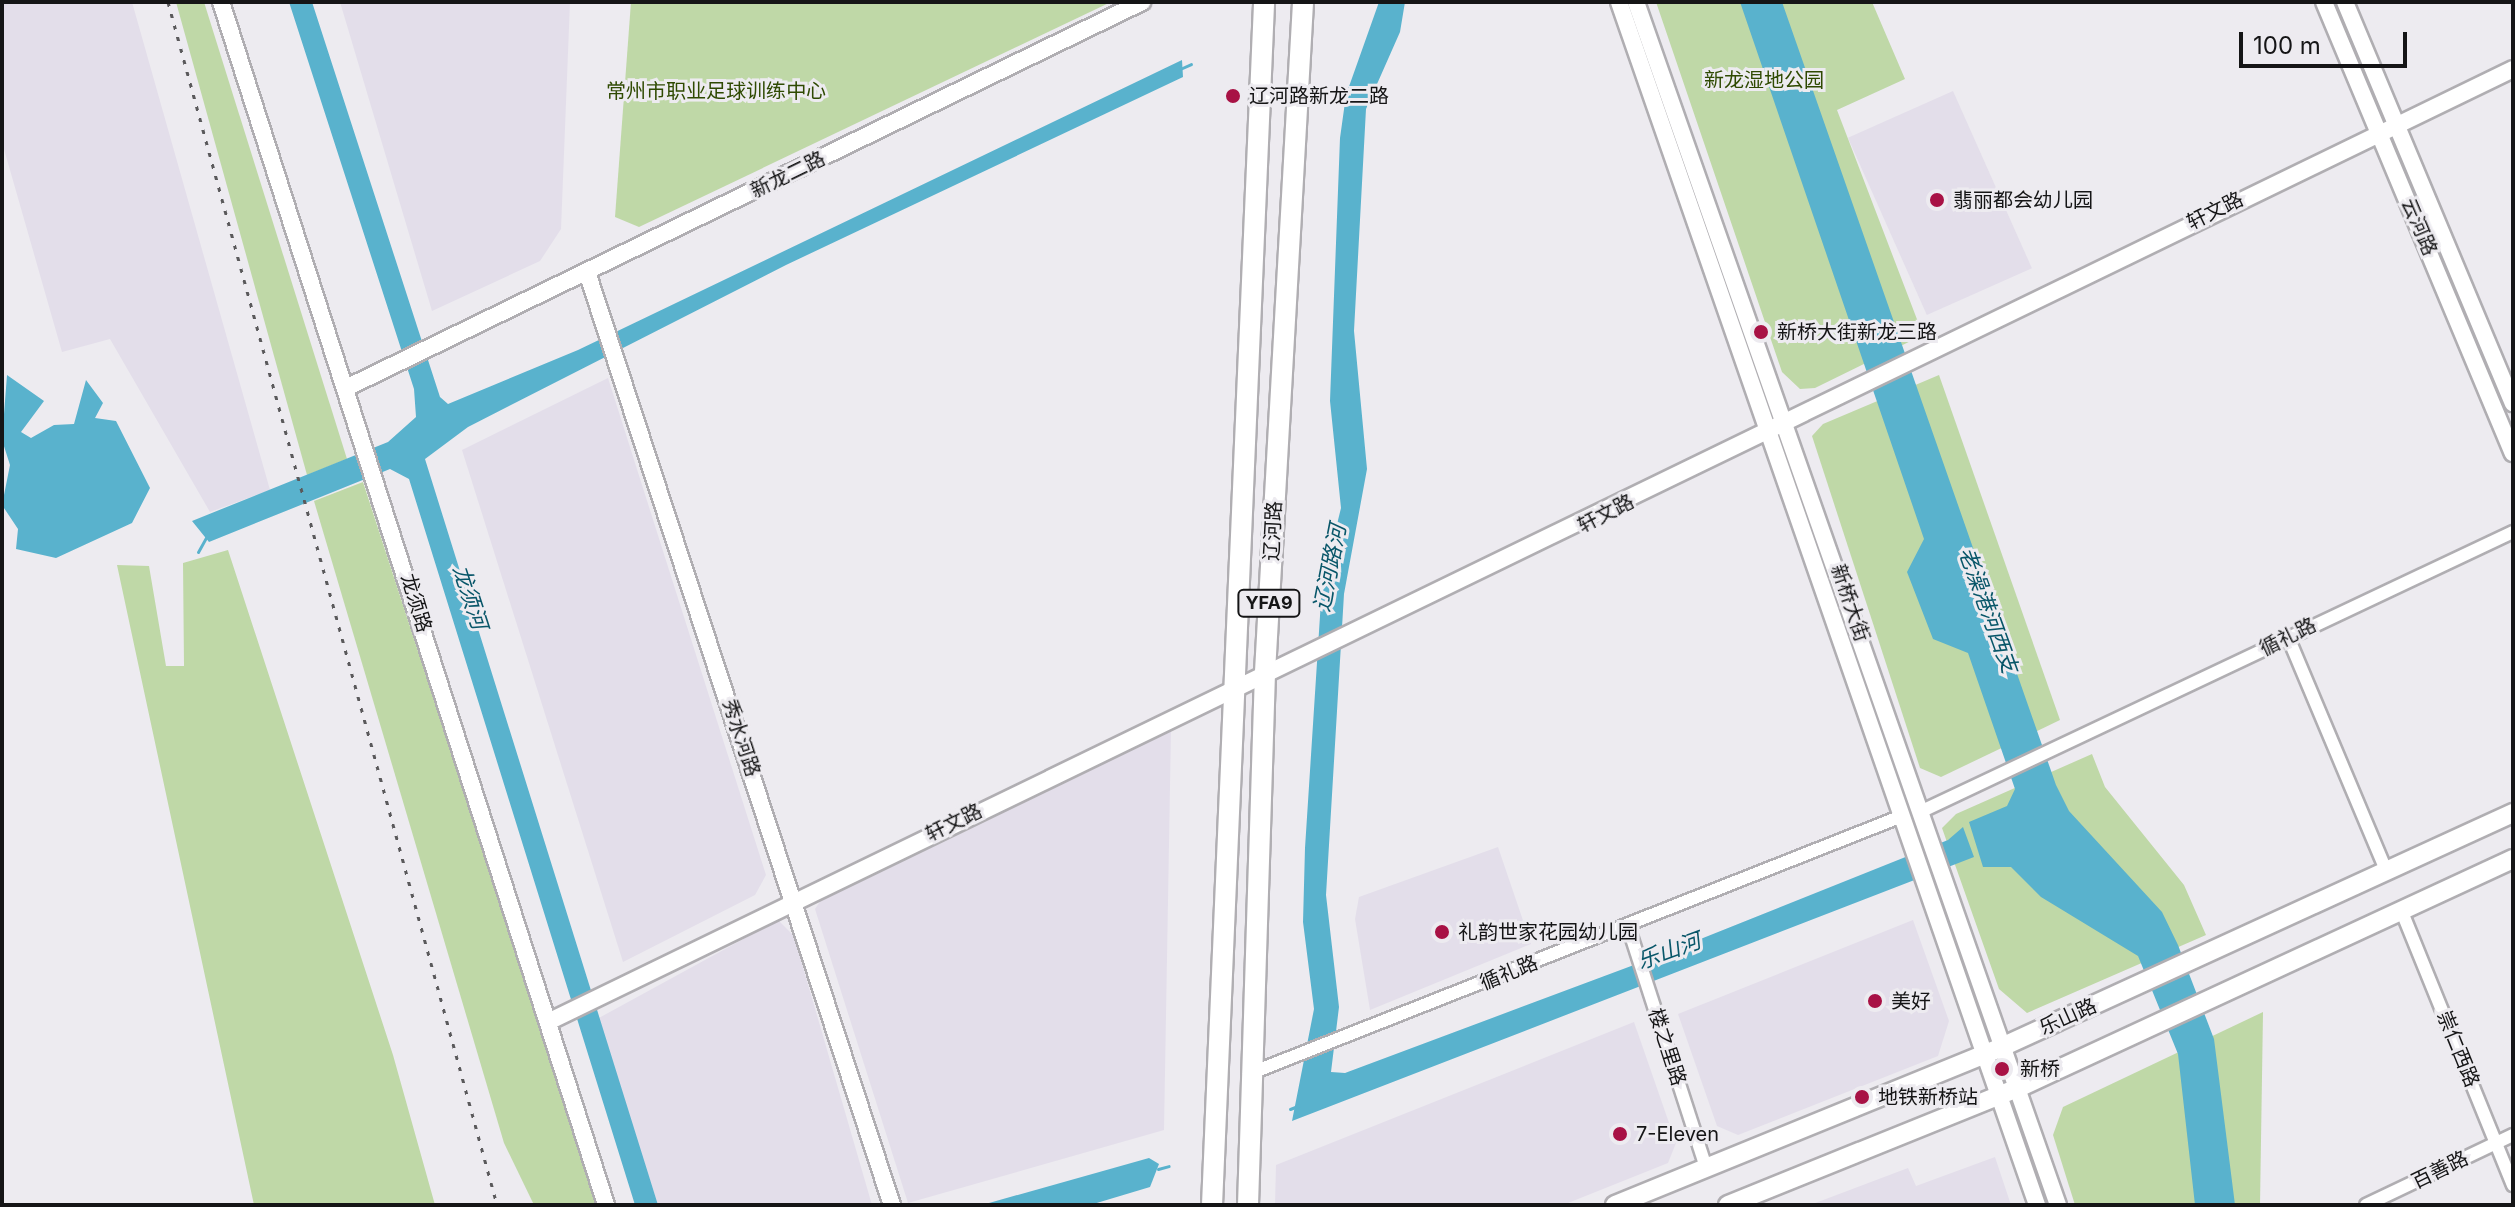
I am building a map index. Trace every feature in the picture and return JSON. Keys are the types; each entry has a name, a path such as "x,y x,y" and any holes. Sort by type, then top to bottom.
{"main road":[{"name":"辽河路","path":"1212,1205 1230,688 1264,2"},
{"name":"辽河路","path":"1248,1205 1249,1074 1265,672 1303,2"},
{"name":"乐山路","path":"1615,1205 2004,1046 2513,813"},
{"path":"1728,1205 2018,1088 2513,859"}],"street":[{"name":"龙须路","path":"221,2 365,438 606,1205"},
{"name":"新龙二路","path":"346,388 1142,2"},
{"name":"新桥大街","path":"1619,2 1770,428 1902,816 1925,853 2004,1046 2058,1205"},
{"name":"新桥大街","path":"1636,2 1787,420 1920,812 1925,853"},
{"name":"云河路","path":"2324,2 2513,453"},
{"name":"云河路","path":"2345,2 2513,403"},
{"name":"轩文路","path":"548,1022 1230,688 1345,633 1540,547 1770,428 2379,130 2513,69"},
{"name":"秀水河路","path":"587,272 892,1205"},
{"name":"循礼路","path":"1920,812 2066,747 2288,637 2513,532"},
{"path":"2288,637 2387,873"},
{"name":"循礼路","path":"1249,1074 1299,1057 1902,816"},
{"name":"新桥大街","path":"1939,892 1985,1053 2037,1205"},
{"name":"崇仁西路","path":"2402,912 2513,1185"},
{"name":"楼之里路","path":"1628,926 1706,1168"},
{"name":"百善路","path":"2366,1205 2513,1135"}],"shaded area":[{"path":"2,2 132,2 270,490 210,512 110,339 62,352 2,142"},
{"path":"340,2 570,2 561,229 540,261 432,311"},
{"name":"翡丽都会幼儿园","path":"1953,91 2032,268 1927,315 1848,138"},
{"path":"608,378 766,875 755,895 623,962 462,450"},
{"path":"1171,729 1164,1130 908,1203 815,909 825,894"},
{"name":"礼韵世家花园幼儿园","path":"1498,847 1531,944 1370,1010 1355,919 1359,897"},
{"path":"778,920 794,936 872,1205 658,1205 597,1019"},
{"path":"1913,920 1949,1021 1938,1056 1738,1135 1717,1126 1678,1014"},
{"path":"1634,1022 1676,1143 1668,1163 1563,1205 1275,1205 1276,1165"},
{"path":"1995,1157 2011,1205 1810,1205 1908,1168 1916,1186"}],"green space":[{"path":"176,2 204,2 347,459 307,475"},
{"name":"常州市职业足球训练中心","path":"631,2 1111,2 639,227 615,217"},
{"name":"新龙湿地公园","path":"1656,2 1872,2 1905,79 1837,110 1923,335 1815,388 1800,389 1782,372"},
{"path":"1939,375 2060,720 1941,777 1920,768 1812,436 1823,424"},
{"path":"363,482 598,1205 534,1205 504,1143 314,501"},
{"path":"228,550 393,1055 435,1205 254,1205 117,565 149,566 166,666 184,666 183,563"},
{"path":"2092,754 2105,787 2184,885 2206,935 2027,1013 1999,989 1942,828 1956,814"},
{"path":"2263,1012 2260,1205 2075,1205 2053,1135 2063,1107"}],"water":[{"path":"289,2 312,2 440,397 448,404 578,350 1182,60 1183,77 786,265 468,427 425,459 658,1205 635,1205 409,479 390,469 209,542 192,521 388,442 416,417 414,389"},
{"name":"辽河路河","path":"1379,2 1405,2 1400,32 1366,109 1354,331 1367,469 1344,594 1326,895 1339,1007 1331,1072 1345,1073 1658,956 1948,840 1963,827 1974,857 1292,1121 1314,1009 1303,922 1305,848 1322,585 1341,508 1330,401 1340,138 1346,95"},
{"name":"老澡港河西支","path":"1740,2 1782,2 2056,785 2069,811 2162,912 2178,945 2214,1039 2235,1205 2195,1205 2178,1054 2138,956 2041,897 2011,867 1983,867 1969,822 2007,806 2015,789 1968,653 1933,639 1907,572 1924,539"},
{"path":"7,375 44,401 21,432 31,438 54,425 74,424 86,380 103,403 95,418 116,421 150,488 132,523 56,558 16,549 18,529 2,505 10,465 2,440"},
{"path":"1149,1158 1159,1164 1150,1187 1090,1205 982,1205"}],"waterway":[{"path":"1180,69 1191,64"},
{"path":"198,552 208,534"},
{"name":"乐山河","path":"1290,1109 1298,1106"},
{"name":"乐山河","path":"1158,1169 1169,1166"}],"railway":[{"path":"168,2 497,1205"}],"place":[{"name":"辽河路新龙二路","path":"1233,96"},
{"name":"翡丽都会幼儿园","path":"1937,200"},
{"name":"新桥大街新龙三路","path":"1761,332"},
{"name":"礼韵世家花园幼儿园","path":"1442,932"},
{"name":"美好","path":"1875,1001"},
{"name":"新桥","path":"2002,1069"},
{"name":"地铁新桥站","path":"1862,1097"},
{"name":"7-Eleven","path":"1620,1134"}],"water label":[{"name":"龙须河","path":"470,597"}]}
